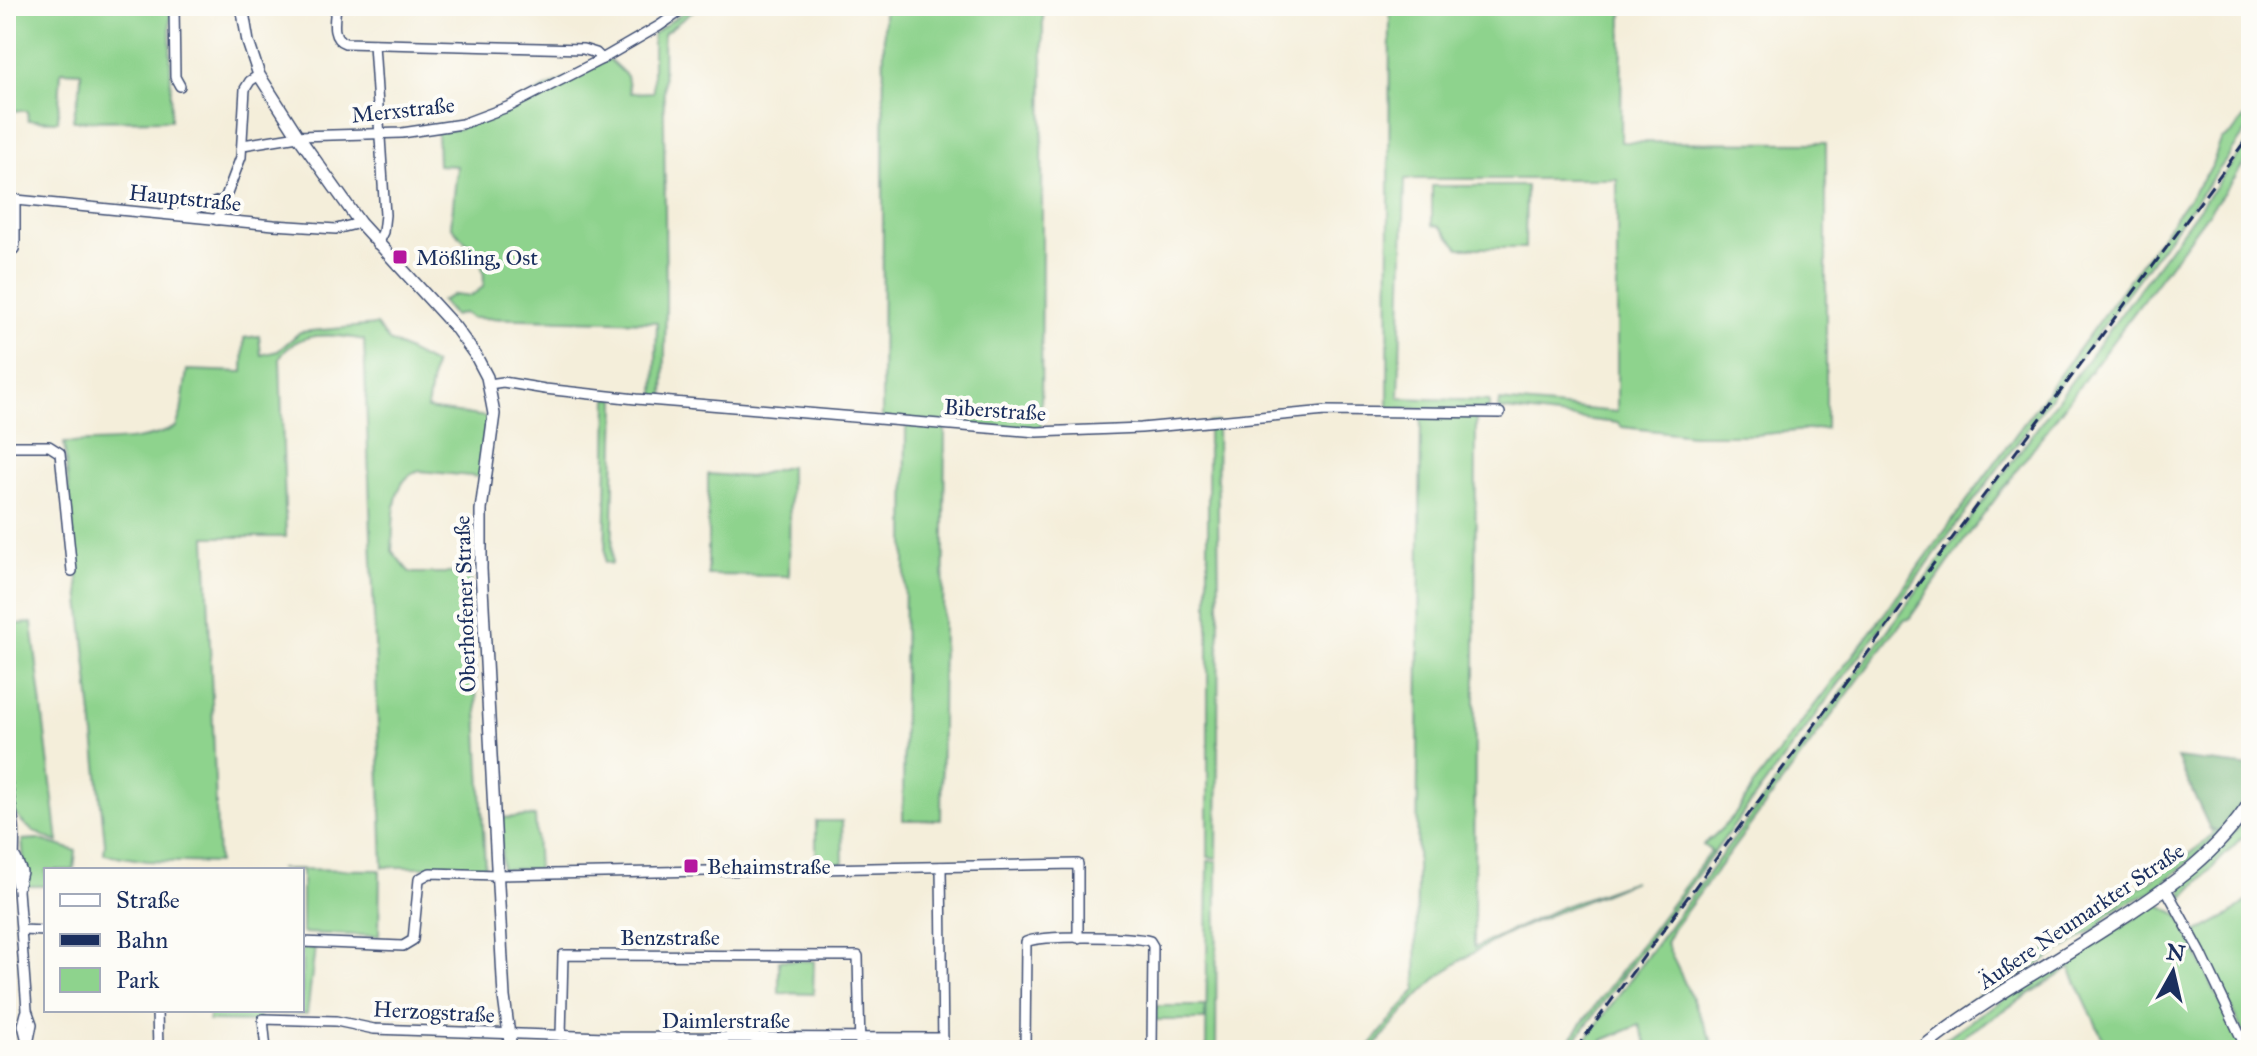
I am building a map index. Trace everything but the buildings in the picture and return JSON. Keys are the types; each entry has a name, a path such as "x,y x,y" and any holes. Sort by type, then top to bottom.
{"main road":[{"name":"Äußere Neumarkter Straße","path":"1920,1050 1978,1009 2166,889 2217,845 2251,801"}],"street":[{"path":"174,6 175,77 180,86"},
{"name":"Oberhofener Straße","path":"242,6 248,42 259,75 298,136 377,244 455,327 476,356 489,384 494,414 481,510 480,541 497,875 511,1050"},
{"path":"336,6 335,32 337,39 345,43 583,49 596,53 602,59"},
{"name":"Merxstraße","path":"243,145 298,136 442,128 485,116 602,59 688,6"},
{"path":"374,44 385,221 377,244"},
{"path":"217,220 243,145 245,89 259,75"},
{"path":"6,255 11,253 15,243 10,199"},
{"name":"Hauptstraße","path":"10,199 336,229 360,223"},
{"path":"173,215 223,200"},
{"name":"Biberstraße","path":"489,384 503,382 636,399 1037,432 1141,428 1326,411 1500,413"},
{"path":"6,446 49,446 60,453 72,571"},
{"path":"6,773 16,858 22,872 18,890 27,1010 23,1025 29,1045"},
{"path":"304,942 409,944 413,940 419,879 422,875 1078,864 1078,938"},
{"path":"941,867 943,1050"},
{"path":"2166,889 2201,953 2247,1050"},
{"path":"21,930 44,931"},
{"path":"1025,1050 1026,942 1033,939 1078,938 1150,941 1153,946 1152,1050"},
{"name":"Benzstraße","path":"561,1036 563,955 858,956 860,1037"},
{"path":"157,1012 158,1050"},
{"name":"Herzogstraße","path":"266,1050 263,1019 336,1021 374,1029 508,1033"},
{"name":"Daimlerstraße","path":"508,1033 606,1037 943,1038"},
{"path":"605,1050 606,1037"},
{"path":"683,1037 683,1050"},
{"path":"860,1037 860,1050"},
{"path":"781,1038 781,1050"}],"green space":[{"path":"6,6 170,6 171,120 73,121 81,72 61,71 58,121 28,120 27,111 9,110 11,80 6,79"},
{"path":"692,6 700,6 663,34 664,400 655,399 657,322 472,318 463,313 454,316 441,301 455,294 471,296 483,287 484,277 480,260 451,226 457,166 438,165 437,132 457,129 609,59 627,76 630,93 653,92 653,34"},
{"path":"884,6 1043,6 1041,430 882,418"},
{"path":"1390,6 1622,6 1621,142 1826,143 1826,428 1755,435 1692,435 1498,409 1499,401 1617,412 1617,179 1405,179 1399,398 1489,401 1489,408 1388,408"},
{"path":"2251,108 2251,124 2226,160 1568,1050 1562,1050 1711,851 1703,845 1738,811 1753,786 1887,610 2211,168 2221,140 2233,132"},
{"path":"2251,138 2251,153 2235,177 1909,619 1904,620 1893,633 1673,929 1666,943 1716,1050 1650,1050 1639,1025 1603,1040 1602,1050 1578,1050"},
{"path":"1432,186 1526,186 1525,248 1459,248 1440,226 1432,225"},
{"path":"376,325 389,341 434,364 427,409 488,417 480,477 420,471 410,475 403,483 395,504 392,551 410,573 470,573 485,867 383,867 364,340 329,335 296,342 280,358 286,537 206,537 218,863 147,861 104,854 64,443 136,439 176,427 187,370 243,372 244,338 259,336 261,355 278,351 300,332"},
{"path":"608,398 616,399 612,564 605,562"},
{"path":"1421,414 1476,414 1474,948 1564,906 1634,881 1538,920 1469,956 1426,988 1372,1050 1366,1050 1416,990"},
{"path":"1217,422 1217,858 1208,857 1208,423"},
{"path":"906,424 945,427 941,820 903,820"},
{"path":"790,466 789,576 708,575 708,474 749,477"},
{"path":"32,623 58,842 21,821 12,802 9,781 6,754 6,625"},
{"path":"2177,758 2251,767 2251,789 2220,833 2210,829"},
{"path":"2251,811 2251,825 2244,835 2181,900 2183,886 2221,849"},
{"path":"535,816 538,869 502,869 500,818"},
{"path":"816,821 842,821 843,863 816,863"},
{"path":"2210,829 2220,833 2152,891 2116,909 2100,926 1939,1027 1937,1023 2183,859 2213,834"},
{"path":"38,839 76,851 74,868 44,868 44,886 26,886 22,840"},
{"path":"1208,861 1217,861 1216,1050 1206,1050"},
{"path":"304,869 380,870 379,936 304,933"},
{"path":"2251,898 2251,1050 2196,933 2231,914"},
{"path":"2158,904 2179,915 2243,1050 2108,1050 2070,968 1942,1050 1929,1050 1982,1013"},
{"path":"304,948 315,948 307,1014 259,1013 258,1022 209,1021 209,1012 304,1012"},
{"path":"779,960 814,961 813,994 779,993"},
{"path":"1156,1006 1205,1006 1205,1020 1156,1020"}],"railway":[{"path":"1575,1050 2251,133"}],"place":[{"name":"Mößling, Ost","path":"400,257"},
{"name":"Behaimstraße","path":"691,866"}]}
